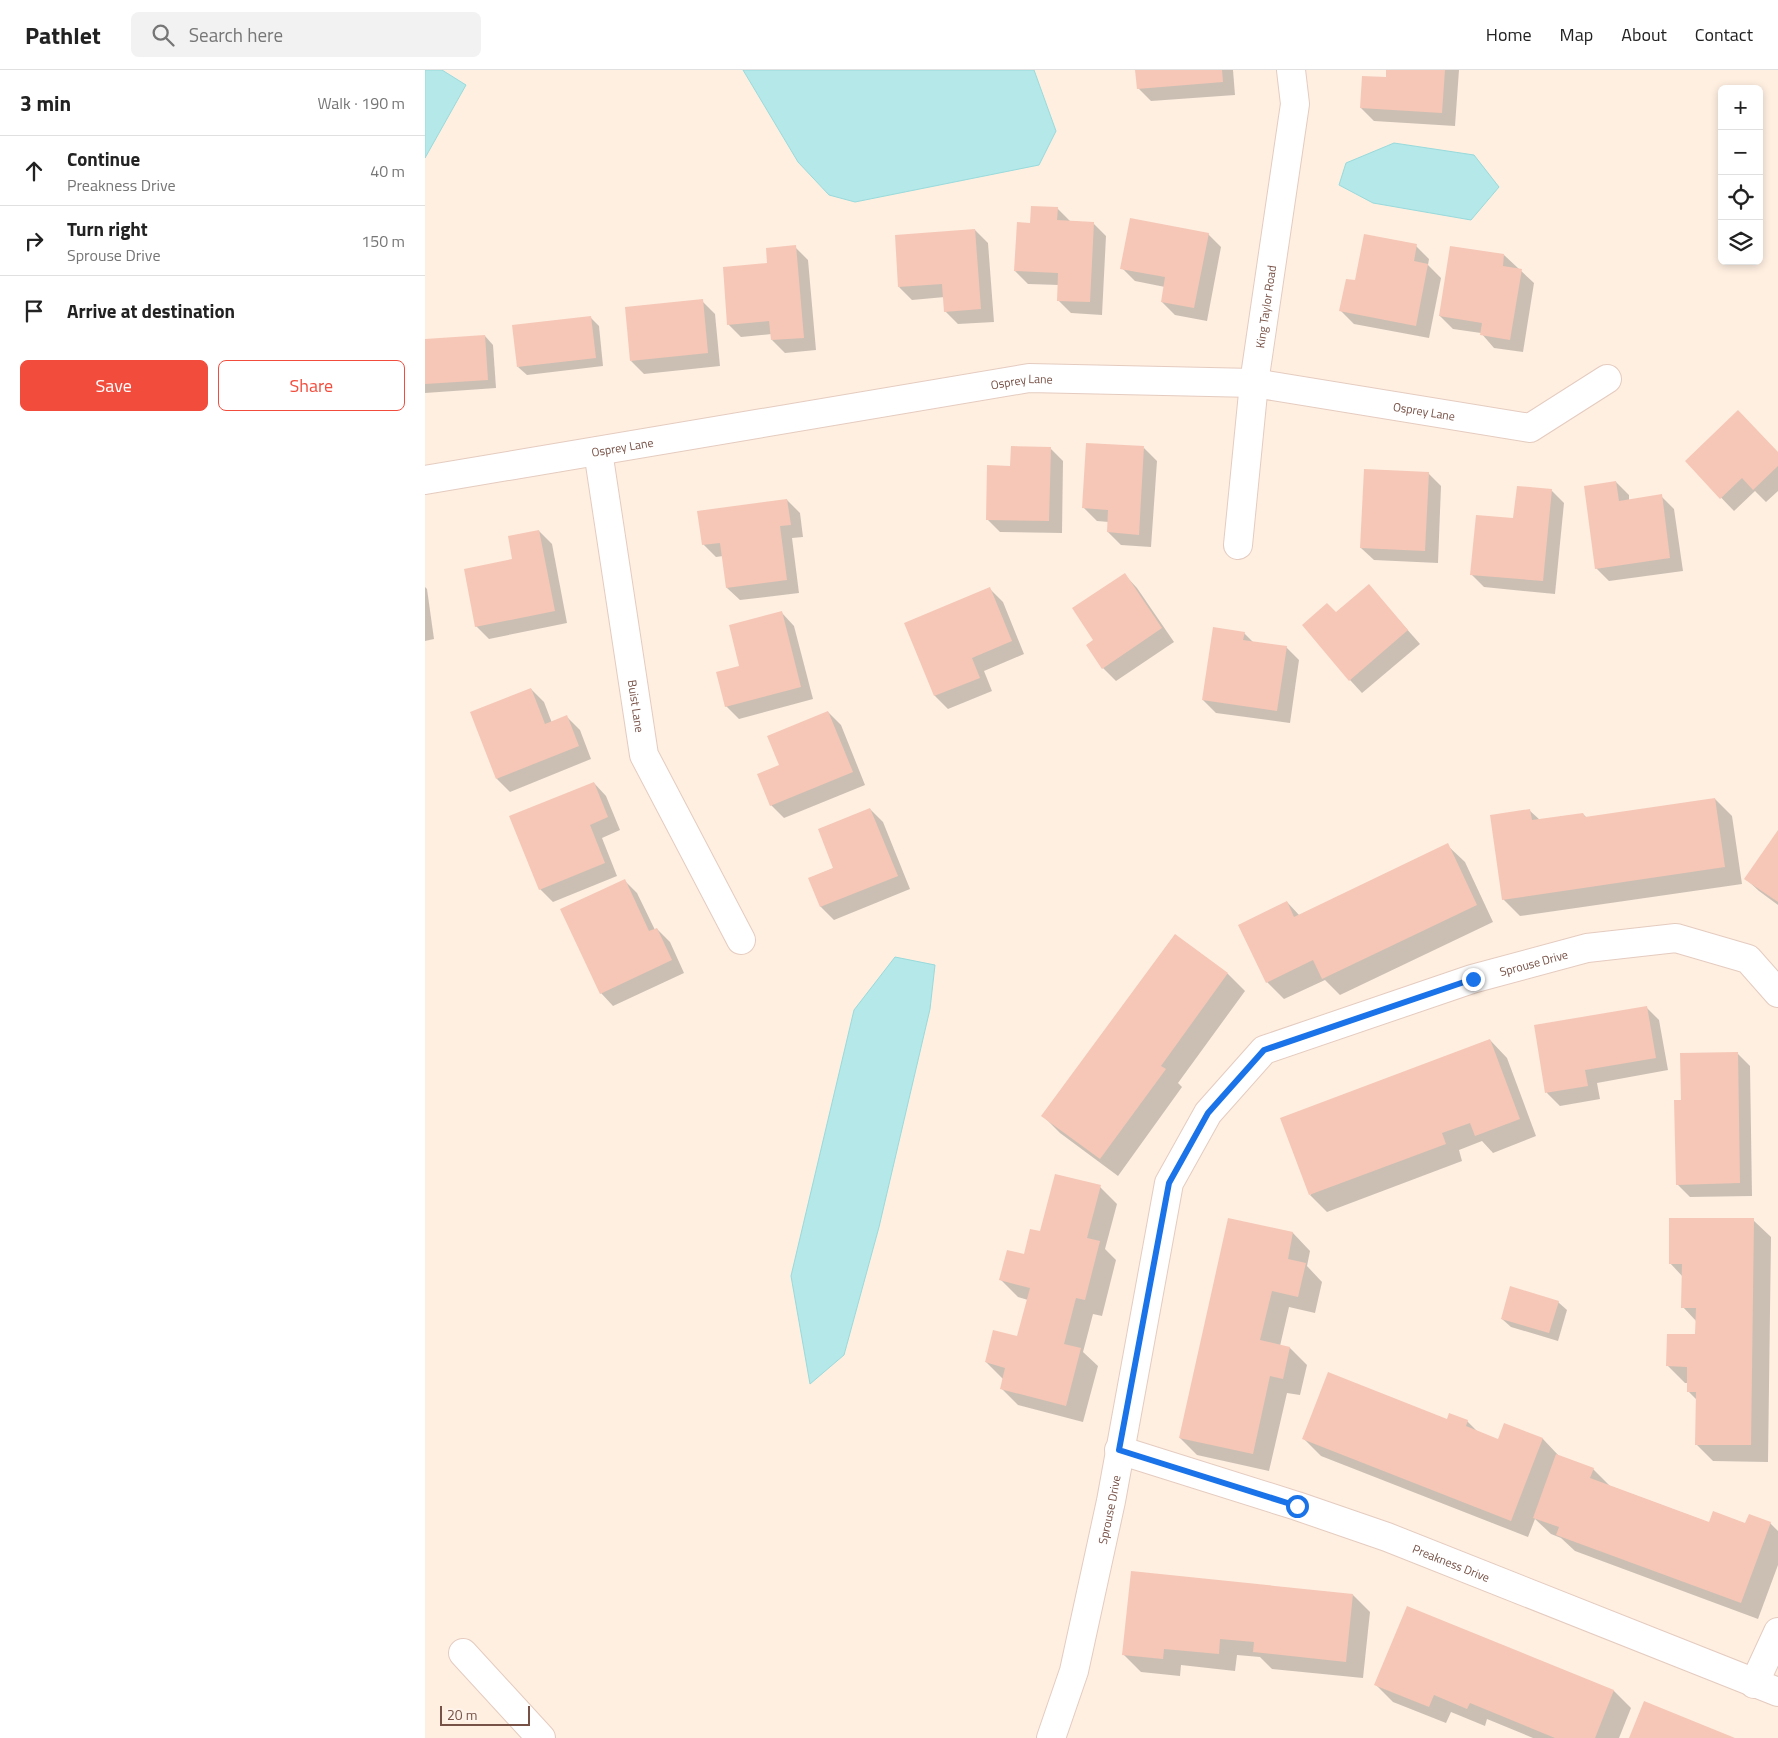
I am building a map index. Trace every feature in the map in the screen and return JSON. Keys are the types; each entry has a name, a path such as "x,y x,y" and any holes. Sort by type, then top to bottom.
{"street":[{"name":"King Taylor Road","path":"1238,545 1254,383 1295,104 1291,70"},
{"name":"Osprey Lane","path":"425,480 1029,378 1254,383 1530,428 1607,379"},
{"name":"Buist Lane","path":"598,450 644,755 741,940"},
{"name":"Sprouse Drive","path":"1051,1738 1074,1671 1111,1501 1169,1183 1208,1113 1264,1050 1473,979 1587,948 1676,938 1748,959 1778,993"},
{"name":"Preakness Drive","path":"1119,1450 1297,1506 1387,1537 1766,1688"},
{"path":"1766,1688 1778,1632"},
{"path":"463,1654 541,1738"}],"water":[{"path":"425,70 442,70 466,85 425,158"},
{"path":"743,70 1034,70 1056,131 1039,165 855,202 829,195 798,162"},
{"path":"1394,143 1474,155 1499,187 1471,220 1373,203 1339,185 1346,163"},
{"path":"895,957 935,965 930,1009 879,1227 844,1355 810,1384 791,1276 854,1010"}],"building":[{"path":"1135,70 1222,70 1223,82 1137,89"},
{"path":"1386,70 1445,70 1442,113 1360,108 1362,76 1386,77"},
{"path":"1031,206 1058,207 1057,220 1094,222 1090,302 1057,301 1058,273 1014,271 1017,222 1030,223"},
{"path":"1130,218 1209,233 1194,308 1161,302 1165,277 1120,269"},
{"path":"975,229 981,309 944,312 942,284 898,287 895,235"},
{"path":"1364,234 1417,244 1414,261 1428,264 1416,326 1339,311 1346,279 1355,280"},
{"path":"796,245 804,338 771,340 769,321 727,325 723,267 767,263 766,248"},
{"path":"1450,246 1504,254 1503,266 1522,269 1510,340 1480,335 1482,323 1439,316"},
{"path":"703,299 708,353 630,361 625,307"},
{"path":"591,316 596,358 517,367 512,325"},
{"path":"485,335 488,380 425,384 425,339"},
{"path":"1738,410 1778,452 1778,466 1753,490 1742,478 1720,499 1685,461"},
{"path":"1086,443 1144,446 1139,535 1107,532 1108,510 1082,508"},
{"path":"1011,446 1051,447 1049,521 986,520 987,465 1010,466"},
{"path":"1364,469 1429,472 1425,551 1360,548"},
{"path":"1616,481 1619,501 1662,494 1670,558 1595,569 1584,486"},
{"path":"1517,486 1552,489 1543,581 1470,575 1476,515 1513,518"},
{"path":"787,499 791,525 780,526 787,580 726,588 720,543 702,545 697,511"},
{"path":"539,530 555,611 475,627 464,569 512,559 508,536"},
{"path":"1125,573 1162,628 1102,669 1086,645 1093,640 1072,608"},
{"path":"1369,584 1408,630 1349,681 1302,625 1327,603 1336,612"},
{"path":"990,587 1012,641 972,658 980,678 934,696 904,623"},
{"path":"782,611 801,687 725,707 716,672 739,666 729,625"},
{"path":"1213,627 1245,632 1243,640 1287,646 1277,711 1202,700"},
{"path":"531,688 545,724 567,715 579,746 496,779 470,712"},
{"path":"828,711 853,772 770,806 757,774 779,765 767,736"},
{"path":"594,782 608,817 590,825 605,863 539,890 509,816"},
{"path":"1715,798 1725,867 1502,900 1490,815 1530,809 1532,820 1583,813 1585,817"},
{"path":"870,808 898,876 820,907 808,878 833,868 818,829"},
{"path":"1778,830 1778,902 1744,879"},
{"path":"1448,843 1477,905 1322,979 1313,960 1266,983 1238,925 1287,901 1294,917"},
{"path":"625,879 649,931 657,928 672,960 600,994 560,909"},
{"path":"1175,934 1228,973 1161,1066 1166,1069 1100,1159 1041,1116"},
{"path":"1647,1006 1656,1058 1585,1070 1588,1086 1545,1093 1534,1025"},
{"path":"1490,1039 1520,1119 1475,1136 1470,1123 1442,1133 1446,1144 1309,1195 1280,1118"},
{"path":"1738,1052 1740,1183 1676,1185 1674,1100 1681,1100 1680,1053"},
{"path":"1055,1174 1101,1185 1087,1238 1100,1241 1085,1300 1076,1298 1064,1344 1081,1348 1066,1406 1000,1389 1005,1368 985,1362 993,1330 1017,1336 1030,1288 999,1280 1007,1250 1024,1254 1030,1229 1040,1231"},
{"path":"1228,1218 1293,1232 1288,1259 1306,1263 1298,1297 1272,1291 1260,1340 1290,1347 1283,1379 1270,1376 1253,1454 1179,1438"},
{"path":"1669,1218 1754,1218 1751,1445 1695,1445 1696,1392 1687,1392 1687,1367 1666,1366 1667,1334 1695,1334 1696,1308 1681,1308 1682,1264 1669,1264"},
{"path":"1510,1286 1559,1301 1549,1333 1501,1319"},
{"path":"1328,1372 1447,1419 1449,1413 1468,1420 1466,1426 1498,1439 1504,1423 1543,1438 1511,1521 1302,1439"},
{"path":"1556,1454 1594,1468 1590,1478 1709,1522 1713,1511 1745,1523 1749,1514 1771,1522 1741,1603 1556,1535 1559,1527 1533,1518"},
{"path":"1131,1571 1353,1594 1346,1662 1253,1652 1254,1642 1220,1639 1219,1654 1164,1649 1163,1659 1122,1655"},
{"path":"1407,1606 1614,1690 1595,1738 1555,1738 1470,1703 1467,1709 1434,1695 1429,1707 1374,1685"},
{"path":"1644,1701 1735,1738 1629,1738"}],"route":[{"path":"1297,1506 1119,1450 1169,1183 1208,1113 1264,1050 1473,979"}]}
